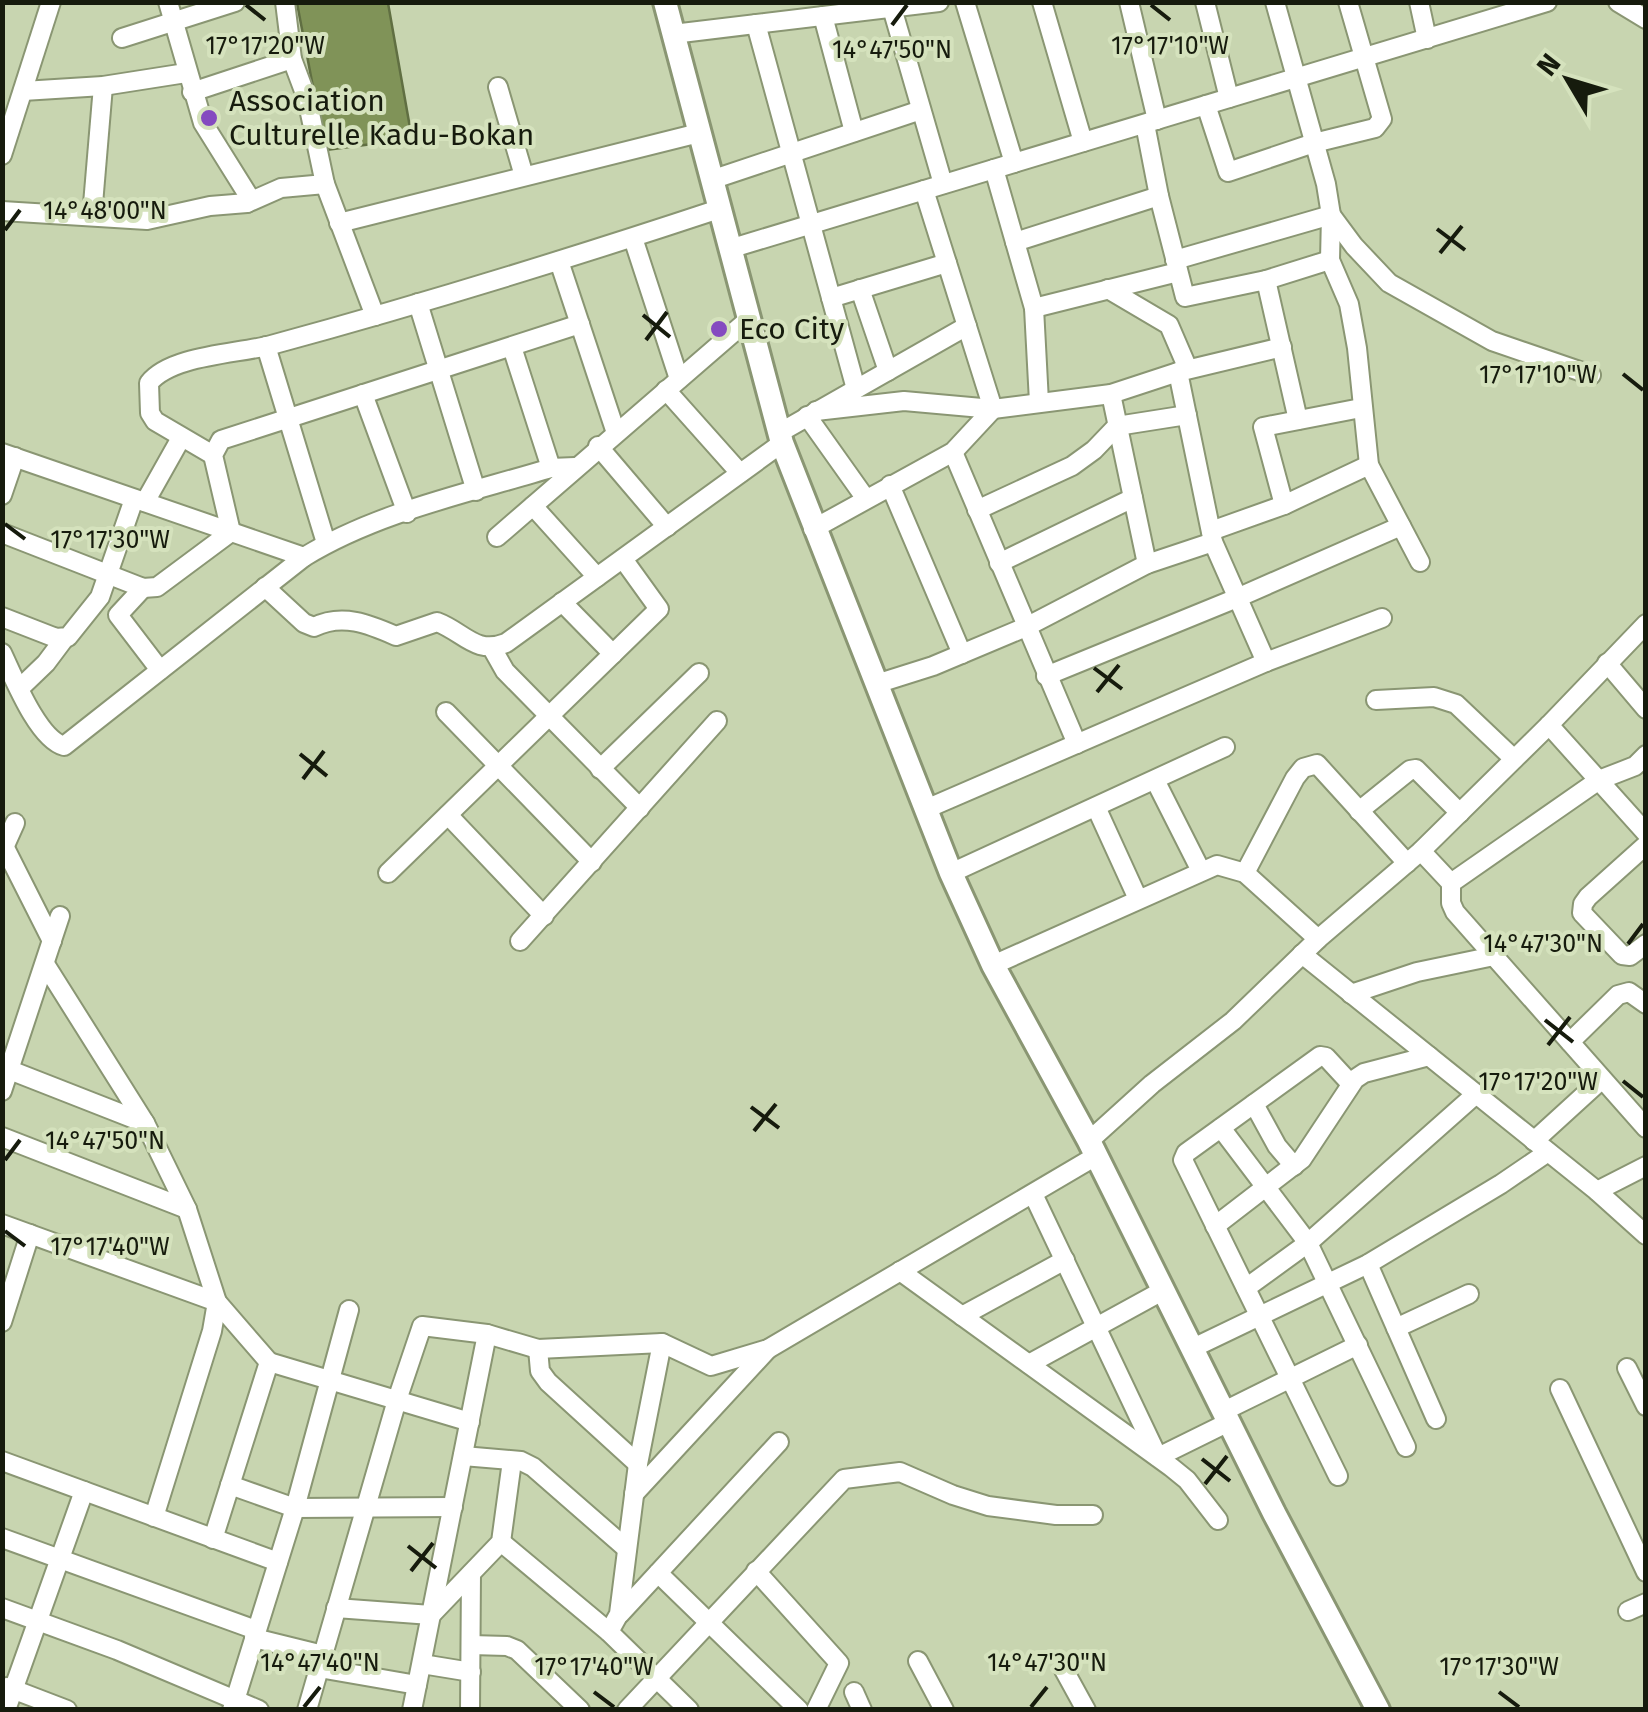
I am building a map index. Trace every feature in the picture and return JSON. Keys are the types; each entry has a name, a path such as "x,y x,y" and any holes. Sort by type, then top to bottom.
{"main road":[{"path":"665,2 781,438 951,873 993,964 1092,1149 1378,1710"}],"street":[{"path":"4,147 51,2"},
{"path":"168,2 203,123 248,195 247,202"},
{"path":"122,38 235,2"},
{"path":"286,2 292,59 307,99 325,184 375,316"},
{"path":"673,34 827,11 939,2"},
{"path":"965,2 1014,163"},
{"path":"1042,2 1083,142"},
{"path":"1129,2 1151,122 1159,196 1185,297 1266,280 1330,260"},
{"path":"1206,2 1228,98"},
{"path":"1275,2 1331,214 1330,260 1348,304 1357,348 1369,465 1420,562"},
{"path":"1206,105 1228,172 1314,143 1376,128 1382,119 1348,2"},
{"path":"1419,2 1427,39"},
{"path":"730,248 1427,39 1498,10 1548,2"},
{"path":"1618,2 1646,19"},
{"path":"892,8 943,184"},
{"path":"827,11 854,132"},
{"path":"756,24 856,389"},
{"path":"22,90 189,83 292,59"},
{"path":"92,216 103,86"},
{"path":"498,87 524,176"},
{"path":"711,180 921,110"},
{"path":"339,223 699,133"},
{"path":"994,169 1034,308 1039,402"},
{"path":"2,211 147,220 247,202 281,188 325,184"},
{"path":"924,190 993,409"},
{"path":"1015,242 1159,196"},
{"path":"213,455 160,426 150,413 149,383 153,378 183,363 266,346 375,316 719,209"},
{"path":"1034,308 1108,290 1331,214"},
{"path":"1331,214 1389,283 1492,341 1590,375"},
{"path":"633,238 673,384 740,473"},
{"path":"560,261 616,432"},
{"path":"831,298 947,264"},
{"path":"1266,280 1298,420"},
{"path":"860,289 888,371"},
{"path":"1108,290 1169,325 1183,371 1187,416 1212,536 1266,662"},
{"path":"418,303 476,491"},
{"path":"497,537 749,319"},
{"path":"231,532 213,455 220,440 580,324"},
{"path":"266,587 304,623 314,627 324,622 366,622 396,636 436,622 472,643 492,648 506,643 740,473 812,414 967,326"},
{"path":"266,346 326,544"},
{"path":"512,347 551,468"},
{"path":"812,414 904,402 993,409 1110,394 1183,371 1282,348"},
{"path":"363,394 406,513"},
{"path":"1110,394 1147,564"},
{"path":"1284,506 1263,426 1361,408"},
{"path":"814,528 953,452 993,409"},
{"path":"812,414 866,499"},
{"path":"977,510 1072,466 1117,426 1187,416"},
{"path":"20,688 100,597 140,501 182,438"},
{"path":"598,446 666,527"},
{"path":"953,452 1077,744"},
{"path":"2,495 9,455 304,557"},
{"path":"876,684 962,654 1026,626 1147,564 1369,465"},
{"path":"2,653 50,739 64,746 304,557 339,536 551,468 576,467"},
{"path":"890,486 962,654"},
{"path":"1000,563 1133,498"},
{"path":"533,506 597,577"},
{"path":"1046,676 1401,526"},
{"path":"2,533 143,588 157,586 231,532"},
{"path":"388,874 659,609 623,559"},
{"path":"2,616 66,638 118,615 143,588"},
{"path":"562,602 613,654"},
{"path":"118,615 160,670"},
{"path":"926,809 1266,662 1382,618"},
{"path":"307,1710 396,1400 422,1326 487,1334 538,1349 662,1343 711,1366 768,1349 1033,1194 1092,1149 1152,1084 1233,1022 1318,939 1414,857 1646,624"},
{"path":"492,648 505,672 640,808"},
{"path":"1608,663 1646,709"},
{"path":"600,770 699,673"},
{"path":"1376,700 1434,697 1456,704 1514,759"},
{"path":"446,712 592,862"},
{"path":"520,941 717,721"},
{"path":"1549,725 1646,833"},
{"path":"951,873 1225,747"},
{"path":"1451,883 1598,780 1634,766 1646,755"},
{"path":"1245,873 1303,768 1317,764 1359,811 1451,883"},
{"path":"1359,811 1416,769 1460,813"},
{"path":"1155,780 1201,870"},
{"path":"1096,808 1138,899"},
{"path":"448,815 544,916"},
{"path":"15,822 4,846 52,940"},
{"path":"1646,846 1582,904 1582,913 1622,955 1630,956 1646,944"},
{"path":"993,964 1217,865 1245,873 1318,939"},
{"path":"1451,883 1455,912 1646,1128"},
{"path":"2,1091 60,916"},
{"path":"1302,954 1597,1191 1646,1235"},
{"path":"1352,994 1417,972 1494,956"},
{"path":"44,964 146,1123 187,1209 216,1302 269,1362 470,1422"},
{"path":"1570,1042 1618,995 1629,992 1646,1004"},
{"path":"1338,1476 1182,1160 1320,1056 1326,1057 1350,1083"},
{"path":"1215,1226 1294,1166 1313,1146 1350,1083 1364,1073 1430,1056"},
{"path":"7,1069 146,1123"},
{"path":"1193,1348 1368,1264 1502,1184 1602,1079"},
{"path":"1246,1288 1308,1243 1476,1094"},
{"path":"1254,1104 1277,1146 1294,1166"},
{"path":"1221,1128 1308,1243 1406,1447"},
{"path":"2,1137 187,1209"},
{"path":"1597,1191 1646,1166"},
{"path":"1033,1194 1158,1458"},
{"path":"2,1224 216,1302"},
{"path":"4,1312 30,1234"},
{"path":"962,1316 1064,1260"},
{"path":"1368,1264 1436,1419"},
{"path":"900,1272 1187,1480 1218,1520"},
{"path":"1029,1364 1164,1290"},
{"path":"1396,1328 1469,1294"},
{"path":"154,1517 212,1331 216,1302"},
{"path":"234,1705 295,1508 349,1310"},
{"path":"412,1710 487,1334"},
{"path":"619,1614 638,1464 662,1343"},
{"path":"1158,1458 1290,1378 1358,1345"},
{"path":"538,1349 540,1371 548,1382 638,1464"},
{"path":"634,1494 768,1349"},
{"path":"213,1539 269,1362"},
{"path":"1627,1368 1646,1406"},
{"path":"1560,1389 1646,1572"},
{"path":"609,1632 619,1614 779,1442"},
{"path":"463,1456 533,1466 627,1549"},
{"path":"2,1461 278,1562"},
{"path":"336,1608 431,1615 501,1542 512,1461"},
{"path":"627,1710 844,1479 900,1472 988,1506 1094,1515"},
{"path":"230,1485 295,1508 453,1507"},
{"path":"6,1710 8,1688 38,1620 84,1491"},
{"path":"2,1538 321,1662 416,1686"},
{"path":"501,1542 609,1632 688,1710"},
{"path":"756,1571 839,1664 816,1710"},
{"path":"658,1573 798,1710"},
{"path":"470,1710 471,1574"},
{"path":"2,1608 234,1705 259,1710"},
{"path":"471,1645 517,1650 580,1710"},
{"path":"918,1661 944,1710"},
{"path":"422,1664 470,1672"},
{"path":"1064,1670 1086,1710"},
{"path":"8,1688 67,1710"}],"shaded area":[{"path":"297,3 388,3 412,139 325,150"}],"place":[{"name":"Association Culturelle Kadu-Bokan","path":"209,118"},
{"name":"Eco City","path":"719,329"}]}
